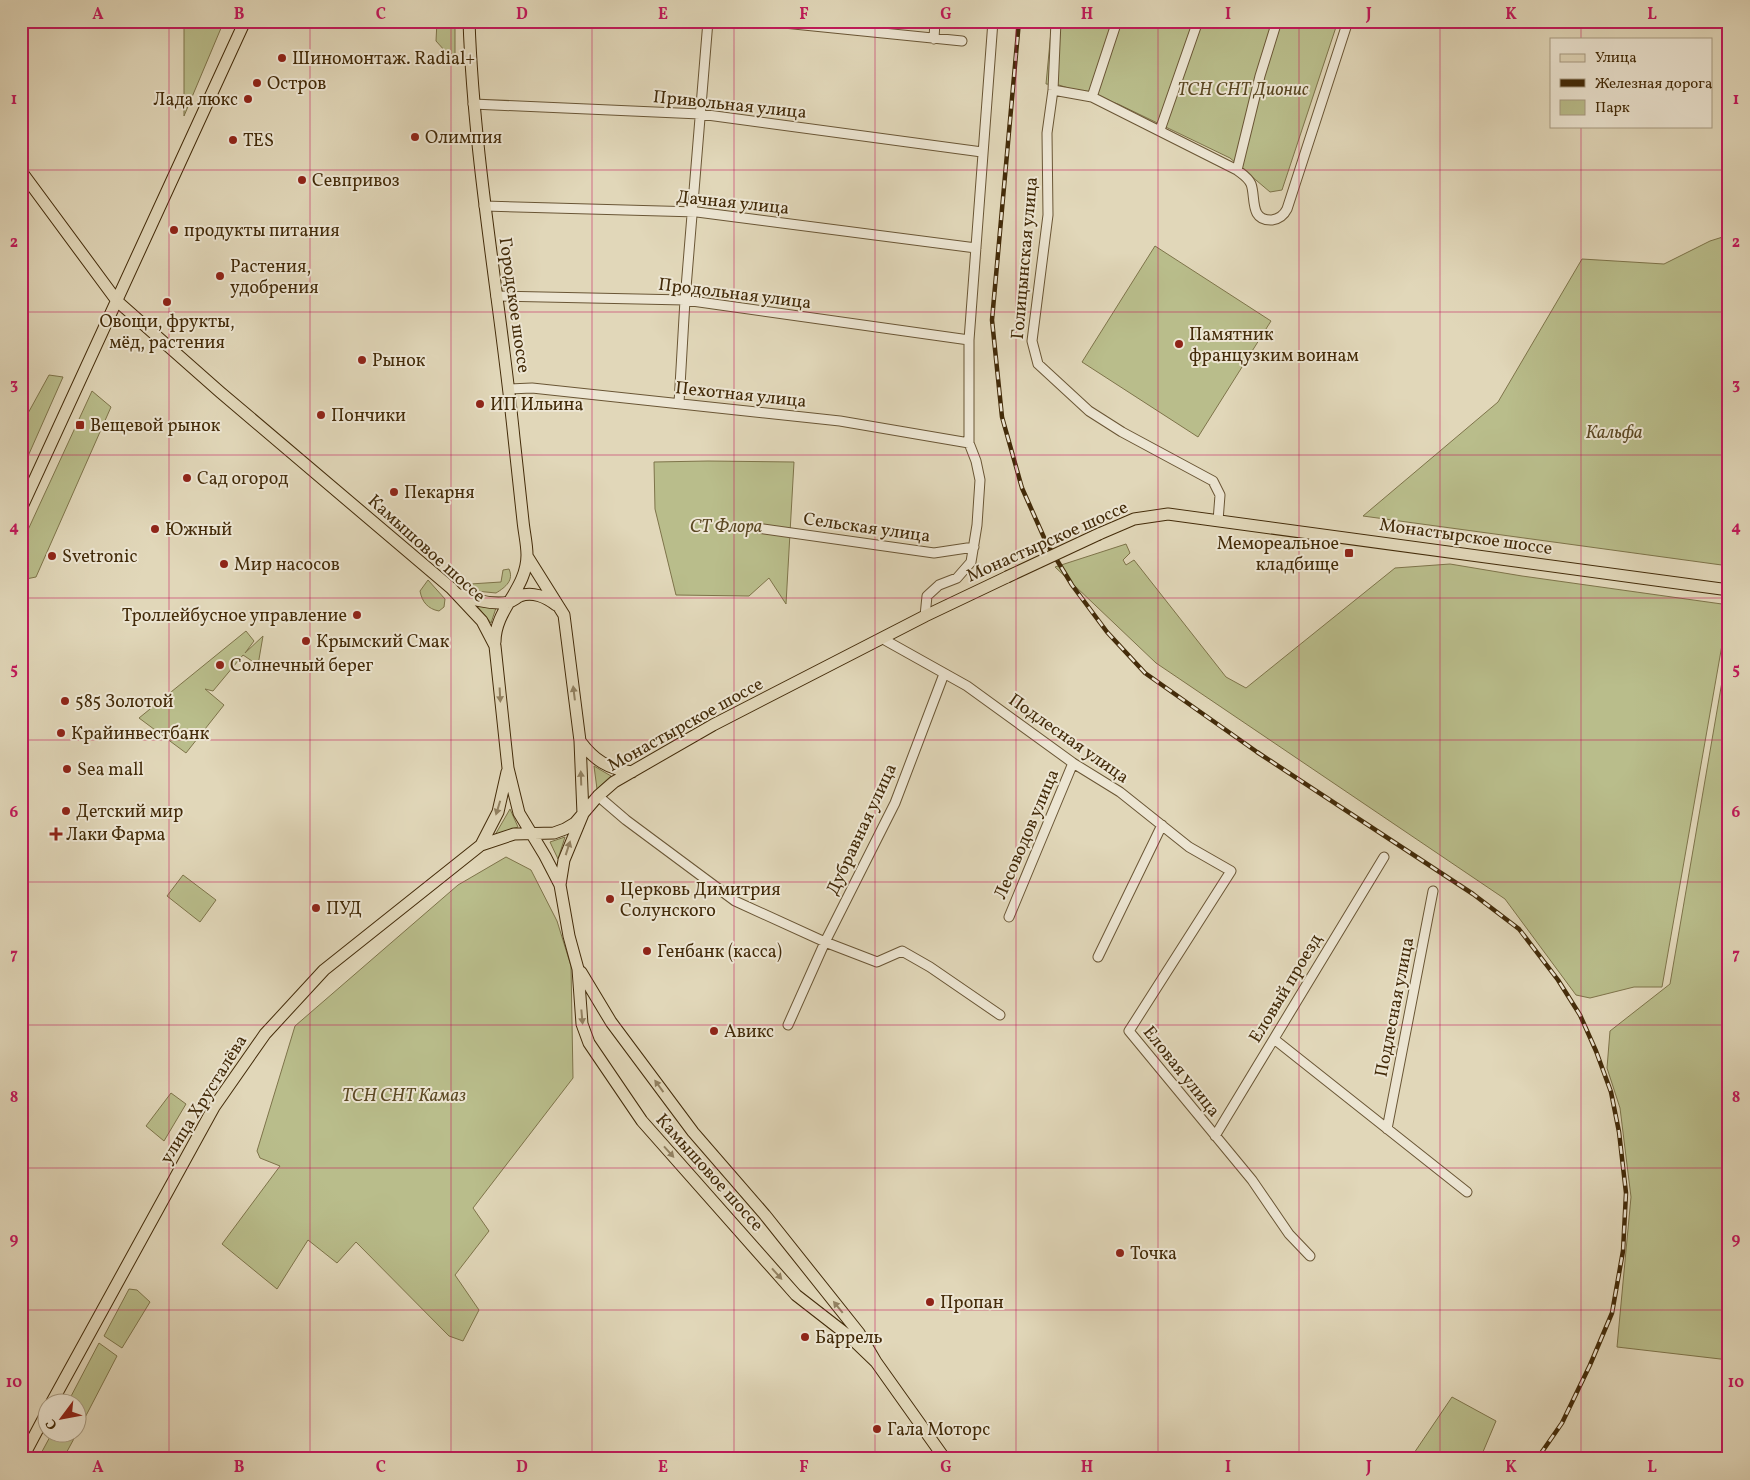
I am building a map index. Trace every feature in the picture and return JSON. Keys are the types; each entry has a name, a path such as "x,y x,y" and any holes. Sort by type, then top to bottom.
{"main road":[{"path":"21,509 245,21"},
{"name":"Городское шоссе","path":"469,21 473,104 484,206 509,389 527,556 520,585 511,602 502,611 495,629 495,646"},
{"name":"Камышовое шоссе","path":"21,171 116,301 458,594 482,621 495,646 508,768 519,813 560,884 569,936 578,969 582,1024 589,1043 642,1121 796,1294 850,1337 876,1362"},
{"name":"Монастырское шоссе","path":"531,832 543,834 565,829 583,814 598,796 632,772 713,725 926,616 1134,519 1168,514 1729,590"},
{"path":"527,556 564,615 580,741 583,814 564,860 560,884"},
{"path":"458,594 470,598 511,602 522,595 532,594 542,596 560,608"},
{"path":"580,741 589,754 602,764 616,770 632,772"},
{"path":"481,845 498,812 508,768"},
{"name":"улица Хрусталёва","path":"57,1392 214,1107 251,1052 324,970 481,845 514,834 531,832"},
{"name":"Камышовое шоссе","path":"578,969 611,1022 693,1132 818,1281 858,1333 876,1362 945,1459"},
{"path":"22,1459 38,1429"}],"street":[{"path":"679,404 685,300 708,21"},
{"path":"764,21 962,41"},
{"path":"934,39 935,21"},
{"path":"926,616 927,596 939,585 957,578 971,562 974,547 980,480 976,461 969,443 969,340 993,21"},
{"name":"Голицынская улица","path":"1056,21 1047,134 1048,215 1032,341 1033,353 1046,373 1089,411 1122,432 1213,481 1220,495 1218,520"},
{"path":"1092,97 1117,21"},
{"path":"1160,130 1198,21"},
{"path":"1237,170 1260,76 1277,21"},
{"path":"1052,90 1092,97 1237,170 1251,184 1254,208 1257,213 1262,217 1274,220 1284,214 1348,21"},
{"name":"Привольная улица","path":"473,104 700,114 982,152"},
{"name":"Дачная улица","path":"484,206 692,212 976,248"},
{"name":"Продольная улица","path":"496,296 685,300 969,340"},
{"name":"Пехотная улица","path":"509,389 532,388 840,421 969,443"},
{"name":"Сельская улица","path":"757,528 934,553 974,547"},
{"name":"Подлесная улица","path":"883,639 967,686 1073,763 1120,792 1189,847 1231,871"},
{"name":"Дубравная улица","path":"788,1025 825,942 895,803 944,674"},
{"name":"Лесоводов улица","path":"1009,917 1073,763"},
{"path":"598,796 626,820 735,901 825,942 877,962 902,952 1000,1014"},
{"path":"1098,957 1162,825"},
{"name":"Еловый проезд","path":"1215,1136 1384,857"},
{"name":"Еловая улица","path":"1231,871 1129,1032 1252,1180 1289,1234 1310,1256"},
{"name":"Подлесная улица","path":"1387,1129 1433,891"},
{"path":"1274,1039 1467,1192"}],"green space":[{"path":"183,21 224,21 184,116 184,25"},
{"path":"437,21 455,21 455,62 436,41"},
{"name":"ТСН СНТ Дионис","path":"1052,21 1338,21 1282,190 1270,192 1230,158 1118,104 1059,85 1046,84"},
{"name":"Кальфа","path":"1729,235 1729,566 1363,516 1498,402 1582,259 1664,264 1710,241"},
{"path":"1155,246 1271,321 1198,437 1082,362"},
{"path":"49,375 63,377 21,472 21,426"},
{"path":"92,391 111,407 36,577 26,579 21,570 21,545"},
{"name":"СТ Флора","path":"654,462 794,462 786,604 769,578 749,596 676,595 655,509"},
{"path":"1126,544 1130,553 1123,560 1126,565 1134,560 1226,677 1246,688 1395,568 1450,564 1729,605 1662,987 1634,987 1590,998 1576,995 1505,899 1156,663 1055,567"},
{"path":"509,569 510,580 496,593 476,591 470,584 501,582 503,570"},
{"path":"428,580 445,599 444,607 439,611 429,607 421,595 420,591"},
{"path":"477,606 496,608 491,623"},
{"path":"246,631 254,641 245,653 263,636 258,665 243,655 213,691 205,689 224,705 186,753 139,718"},
{"path":"1729,641 1729,1360 1617,1347 1631,1197 1620,1108 1607,1068 1610,1031 1670,984"},
{"path":"594,766 611,776 597,789"},
{"path":"510,809 518,827 495,835"},
{"path":"565,837 558,859 550,842"},
{"name":"ТСН СНТ Камаз","path":"506,857 531,870 557,921 571,966 573,1078 473,1208 489,1231 455,1275 479,1310 463,1341 449,1336 356,1242 337,1263 308,1240 277,1289 222,1244 280,1166 260,1158 257,1151 295,1026 458,885"},
{"path":"183,875 216,900 200,922 167,896"},
{"path":"171,1093 186,1104 164,1141 146,1126"},
{"path":"129,1289 137,1290 150,1302 122,1348 104,1336"},
{"path":"99,1343 117,1356 88,1412 88,1392 73,1392"},
{"path":"1452,1397 1496,1421 1480,1459 1410,1459"},
{"path":"47,1442 72,1442 63,1459 38,1459"}],"railway":[{"path":"1019,21 992,320 1002,417 1022,488 1046,542 1072,585 1107,632 1145,673 1257,752 1473,894 1519,929 1558,980 1580,1015 1611,1092 1619,1132 1626,1193 1623,1251 1612,1313 1562,1423 1537,1459"}],"place":[{"name":"Шиномонтаж. Radial+","path":"282,58"},
{"name":"Остров","path":"257,83"},
{"name":"Лада люкс","path":"248,99"},
{"name":"Олимпия","path":"415,137"},
{"name":"TES","path":"233,140"},
{"name":"Севпривоз","path":"302,180"},
{"name":"продукты питания","path":"174,230"},
{"name":"Растения, удобрения","path":"220,276"},
{"name":"Овощи, фрукты, мёд, растения","path":"167,302"},
{"name":"Памятник французким воинам","path":"1179,344"},
{"name":"Рынок","path":"362,360"},
{"name":"ИП Ильина","path":"480,404"},
{"name":"Пончики","path":"321,415"},
{"name":"Вещевой рынок","path":"80,425"},
{"name":"Сад огород","path":"187,478"},
{"name":"Пекарня","path":"394,492"},
{"name":"Южный","path":"155,529"},
{"name":"Мемореальное кладбище","path":"1349,553"},
{"name":"Svetronic","path":"52,556"},
{"name":"Мир насосов","path":"224,564"},
{"name":"Троллейбусное управление","path":"357,615"},
{"name":"Крымский Смак","path":"306,641"},
{"name":"Солнечный берег","path":"220,665"},
{"name":"585 Золотой","path":"65,701"},
{"name":"Крайинвестбанк","path":"61,733"},
{"name":"Sea mall","path":"67,769"},
{"name":"Детский мир","path":"66,811"},
{"name":"Лаки Фарма","path":"56,834"},
{"name":"Церковь Димитрия Солунского","path":"610,899"},
{"name":"ПУД","path":"316,908"},
{"name":"Генбанк (касса)","path":"647,951"},
{"name":"Авикс","path":"714,1031"},
{"name":"Точка","path":"1120,1253"},
{"name":"Пропан","path":"930,1302"},
{"name":"Баррель","path":"805,1337"},
{"name":"Гала Моторс","path":"877,1429"}]}
